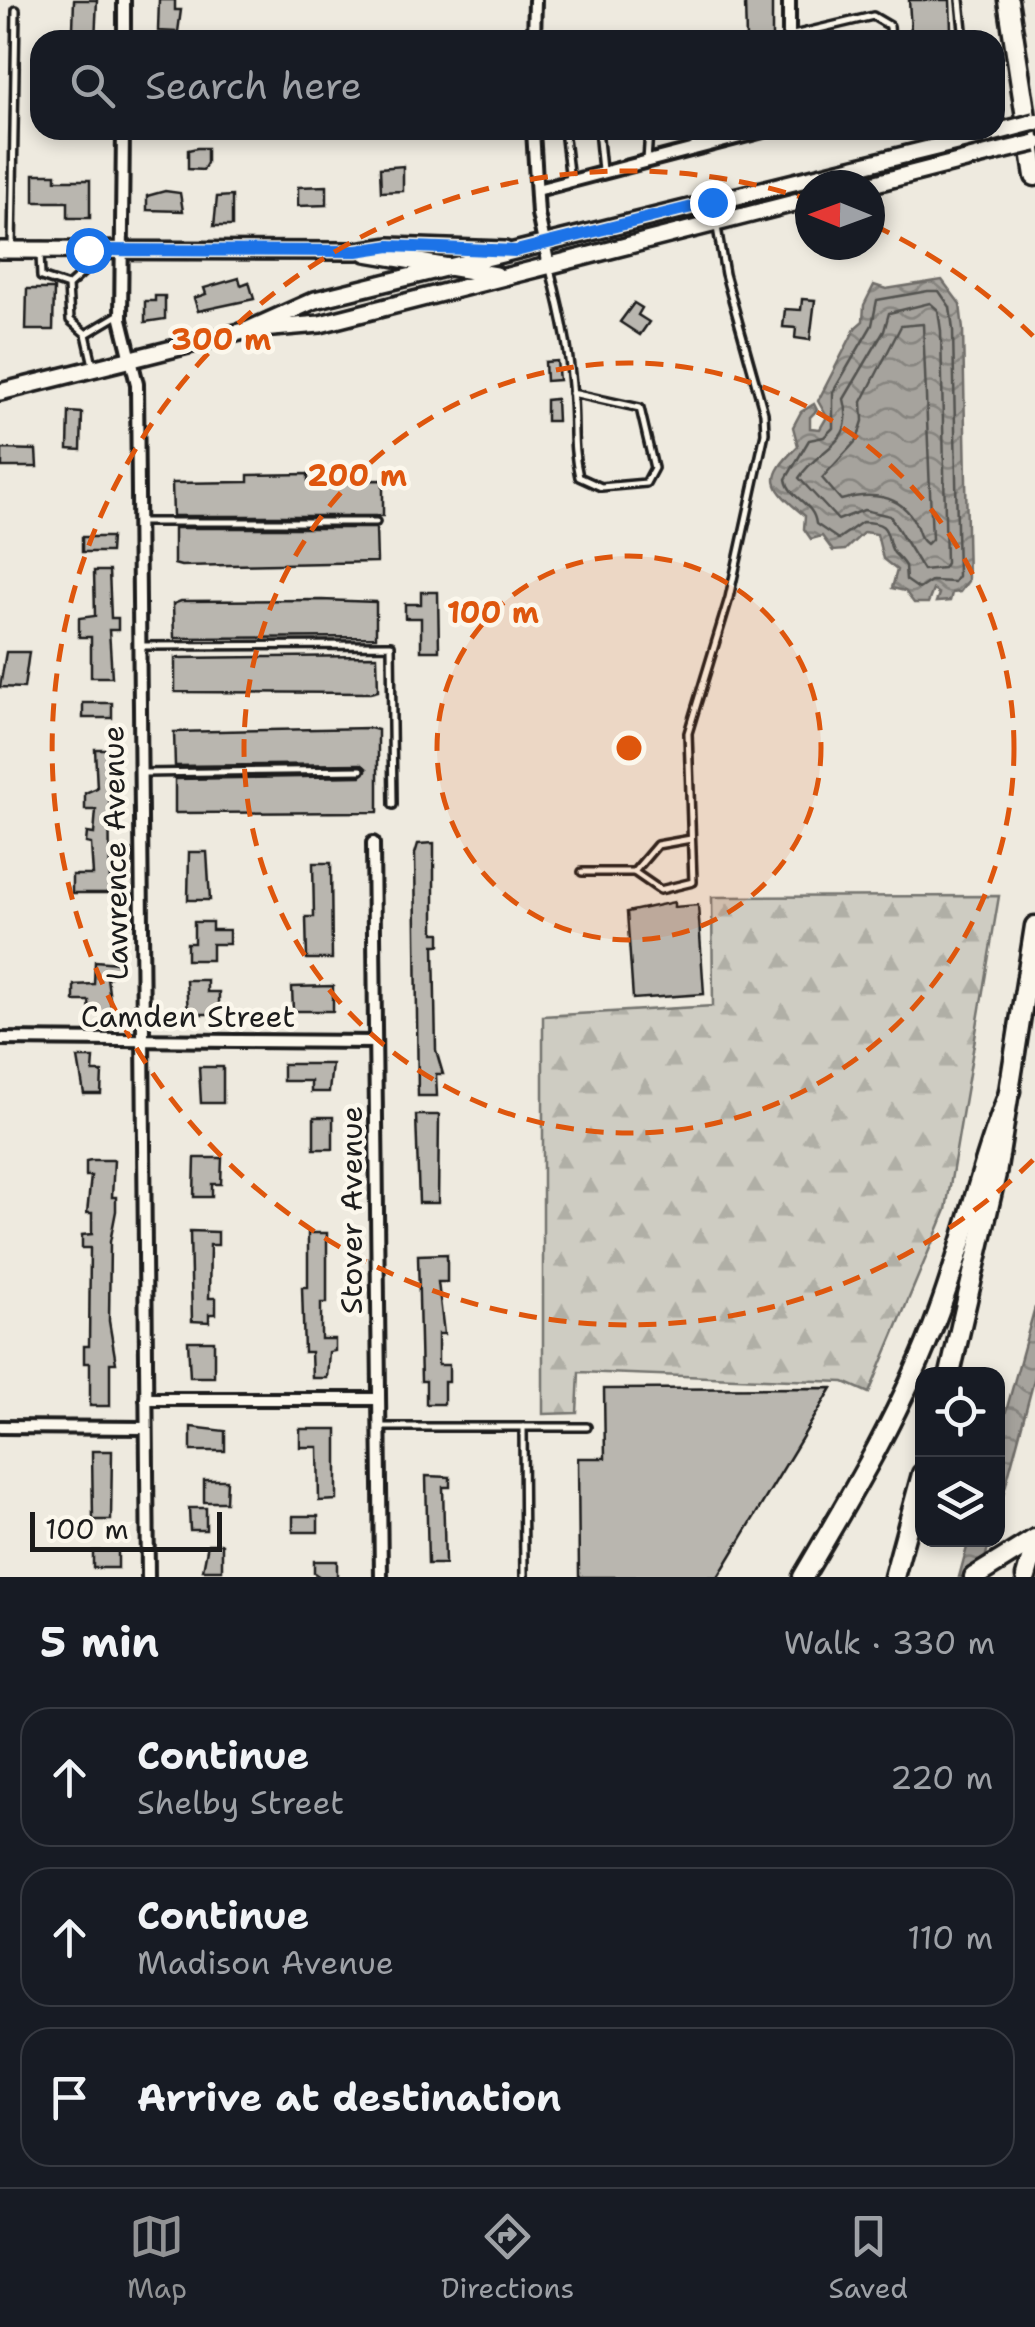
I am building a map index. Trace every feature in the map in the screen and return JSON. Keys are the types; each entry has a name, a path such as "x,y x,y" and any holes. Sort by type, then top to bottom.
{"highway":[{"path":"1008,0 1035,176"},
{"path":"952,1367 996,1174 1035,926"},
{"path":"803,1577 889,1426 920,1359 1010,1091"},
{"path":"894,1577 915,1500"},
{"path":"974,1577 1035,1543"},
{"path":"1026,1577 1035,1543"}],"main road":[{"path":"1005,130 1035,122"},
{"path":"248,330 315,300 965,140"},
{"path":"885,181 1035,143"},
{"path":"0,392 248,330 320,324 795,204"},
{"path":"6,250 357,251 390,246 516,251"},
{"path":"357,251 512,276"},
{"path":"357,251 375,268 374,285"}],"street":[{"path":"124,0 124,30"},
{"path":"534,30 535,0"},
{"path":"789,0 789,30"},
{"name":"Lawrence Avenue","path":"122,140 121,313 137,384 148,1577"},
{"path":"534,140 543,245 549,266"},
{"path":"537,190 728,140"},
{"name":"Stover Avenue","path":"373,843 381,1577"},
{"name":"Camden Street","path":"0,1040 375,1042"},
{"path":"146,1399 378,1400"},
{"path":"0,1427 146,1428"}],"lane":[{"path":"960,0 963,30"},
{"path":"6,250 16,10"},
{"path":"820,30 874,16 890,30"},
{"path":"565,140 570,182"},
{"path":"599,140 602,173"},
{"path":"647,161 648,140"},
{"path":"694,140 694,149"},
{"path":"582,872 634,872 660,890 693,882 688,733 729,598 765,432 712,202"},
{"path":"40,250 41,278 68,286"},
{"path":"88,250 88,267 68,286 70,320 86,334 93,368"},
{"path":"549,266 572,393 570,440 579,477 601,488 646,483 654,468 640,408 572,393"},
{"path":"86,334 121,313"},
{"path":"138,522 376,522"},
{"path":"138,646 391,644 393,805"},
{"path":"140,773 361,770"},
{"path":"634,872 657,845 691,838"},
{"path":"378,1427 586,1427"},
{"path":"523,1427 524,1577"}],"green space":[{"path":"999,896 946,1210 869,1393 844,1382 579,1372 577,1413 543,1414 543,1016 713,1006 712,897"}],"water":[{"path":"942,280 960,304 963,330 968,581 960,592 952,593 950,601 936,602 939,594 933,590 928,603 914,603 905,591 892,588 897,570 883,559 877,534 864,532 845,550 833,551 822,536 811,539 804,529 805,516 784,497 775,482 780,467 798,446 793,427 801,412 814,404 817,410 810,417 810,428 820,429 827,417 818,401 856,327 863,321 864,305 874,285 886,289"},
{"path":"1035,1307 1035,1376 1005,1488 1005,1415"},
{"path":"967,1547 988,1547 980,1577 959,1577"}],"building":[{"path":"74,0 97,0 96,30 73,29"},
{"path":"159,0 175,0 175,10 181,10 178,30 158,30"},
{"path":"772,0 772,30 746,30 745,2"},
{"path":"909,0 950,0 951,30 911,30"},
{"path":"207,148 207,163 203,170 188,169 188,150"},
{"path":"403,166 403,191 381,192 380,168"},
{"path":"34,174 56,174 56,180 90,180 90,218 68,218 68,202 34,202"},
{"path":"327,186 327,205 298,206 298,187"},
{"path":"165,191 180,193 183,211 147,210 147,196"},
{"path":"232,196 232,226 214,226 217,197"},
{"path":"239,278 241,285 249,282 254,299 198,311 194,298 206,294 204,288"},
{"path":"27,289 54,289 53,330 26,330"},
{"path":"155,296 165,296 165,319 145,322 145,301 155,301"},
{"path":"802,299 815,300 810,340 795,338 796,328 783,327 785,309 801,310"},
{"path":"634,303 642,308 638,315 649,322 640,335 620,322"},
{"path":"557,361 559,380 546,381 545,362"},
{"path":"556,399 557,421 546,421 546,400"},
{"path":"69,412 82,413 81,450 68,449"},
{"path":"2,449 36,450 37,467 2,467"},
{"path":"308,474 308,481 383,480 383,516 173,516 172,483 248,482 248,475"},
{"path":"174,528 376,528 377,562 181,566 174,564"},
{"path":"82,537 111,537 110,552 82,552"},
{"path":"94,571 109,571 111,618 118,618 118,630 109,630 112,677 91,677 91,637 79,637 79,618 95,616"},
{"path":"421,592 438,592 439,651 421,651 421,618 405,618 405,604 421,604"},
{"path":"181,601 376,602 376,637 174,638 173,604"},
{"path":"6,652 29,652 24,688 0,687"},
{"path":"377,656 378,691 370,693 175,692 175,658"},
{"path":"83,703 112,703 112,718 83,718"},
{"path":"378,730 378,812 175,813 175,779 361,776 367,769 361,764 175,766 174,732"},
{"path":"95,749 112,749 112,754 117,754 117,764 109,769 110,893 72,893 72,875 93,875 91,844 86,843 87,833 94,834 96,810 85,810 85,793 97,788"},
{"path":"434,843 434,933 440,933 440,945 434,945 436,1050 443,1074 436,1074 437,1096 418,1096 415,854 418,844"},
{"path":"189,852 207,852 210,900 188,900"},
{"path":"313,863 331,863 332,959 307,959 306,917 314,917"},
{"path":"674,902 674,907 698,905 704,994 633,999 627,912"},
{"path":"194,922 212,922 212,930 229,930 229,944 212,944 212,960 187,960 187,943 194,943"},
{"path":"95,961 118,963 118,975 107,978 112,1014 90,1014 89,1001 74,1001 74,985 94,984"},
{"path":"186,980 207,980 207,992 219,992 219,1014 188,1014"},
{"path":"333,986 333,1011 293,1011 292,987"},
{"path":"78,1058 94,1058 93,1072 102,1072 101,1094 84,1094"},
{"path":"283,1064 332,1064 329,1092 311,1092 311,1081 283,1081"},
{"path":"199,1067 223,1067 223,1103 201,1103"},
{"path":"416,1115 439,1115 438,1203 419,1203"},
{"path":"314,1117 333,1117 333,1149 314,1149"},
{"path":"195,1158 222,1158 221,1184 212,1184 212,1197 194,1197"},
{"path":"114,1160 112,1197 116,1197 116,1211 110,1242 109,1321 116,1363 110,1363 110,1406 90,1406 90,1363 84,1363 84,1346 89,1346 90,1248 82,1248 82,1235 92,1234 92,1213 87,1213 91,1176 86,1176 86,1161"},
{"path":"190,1231 218,1232 218,1245 210,1245 209,1298 216,1298 216,1314 209,1314 209,1322 192,1321"},
{"path":"308,1233 327,1233 327,1303 321,1303 321,1339 335,1339 335,1351 329,1352 327,1378 312,1378 311,1352 304,1352 302,1287 308,1287"},
{"path":"447,1254 447,1282 438,1282 444,1334 438,1334 438,1365 449,1365 449,1382 444,1382 444,1404 426,1404 426,1381 421,1381 418,1255"},
{"path":"188,1341 214,1341 214,1377 190,1377"},
{"path":"832,1388 718,1577 579,1577 578,1458 605,1458 604,1389"},
{"path":"191,1427 225,1431 225,1451 191,1451"},
{"path":"300,1429 337,1429 337,1500 319,1501 318,1447 300,1447"},
{"path":"92,1451 112,1451 111,1520 93,1520"},
{"path":"426,1476 450,1477 450,1487 443,1487 445,1564 428,1564"},
{"path":"204,1480 227,1480 226,1502 204,1502"},
{"path":"189,1508 206,1508 206,1530 190,1530"},
{"path":"293,1516 318,1516 318,1532 293,1532"},
{"path":"208,1544 222,1544 222,1570 203,1570"},
{"path":"93,1551 118,1551 118,1568 93,1568"},
{"path":"314,1561 337,1561 337,1577 314,1573"}],"route":[{"path":"88,250 357,251 390,246 472,246 516,251 712,202"}]}
